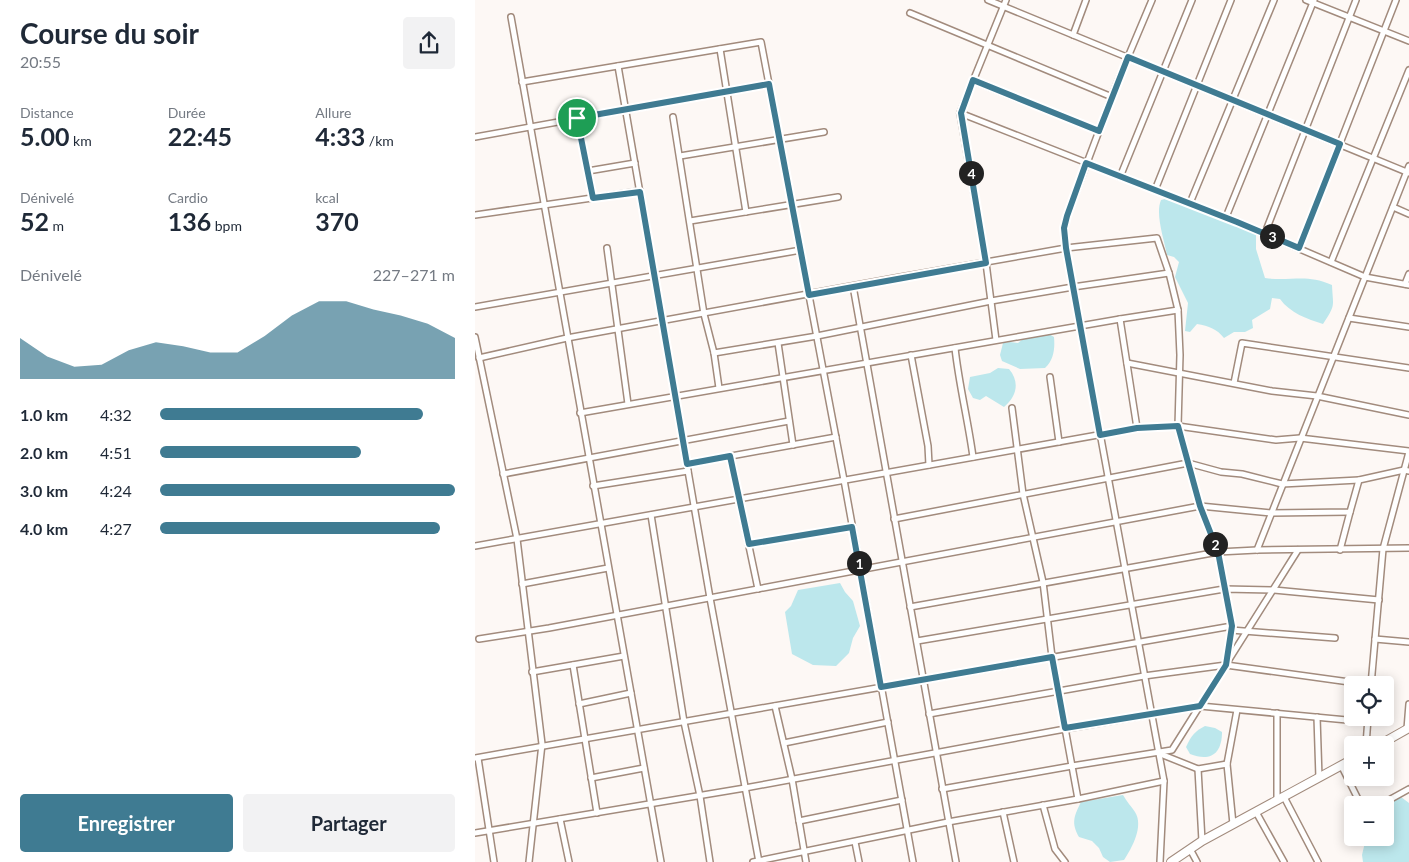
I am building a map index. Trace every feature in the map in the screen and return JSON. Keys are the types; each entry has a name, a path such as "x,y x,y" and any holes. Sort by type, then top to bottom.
{"highway":[{"path":"1394,737 1408,729"},
{"path":"1171,862 1202,841 1344,764"}],"street":[{"path":"988,0 1005,3 1163,72 1408,170 1257,550"},
{"path":"1073,34 1086,0"},
{"path":"1151,0 1086,163 1064,228 1080,326 1164,781 1160,862"},
{"path":"1120,177 1192,0"},
{"path":"1155,190 1231,0"},
{"path":"1190,203 1274,0"},
{"path":"1306,0 1313,1 1409,41"},
{"path":"1265,233 1356,0"},
{"path":"1299,248 1396,0"},
{"path":"1226,217 1313,1"},
{"path":"996,340 986,263 961,113 1005,3"},
{"path":"909,13 988,44 1112,97"},
{"path":"511,17 661,862"},
{"path":"522,82 761,42 844,480 913,862"},
{"path":"720,49 746,212"},
{"path":"618,66 757,862 948,822 1078,799 1164,781"},
{"path":"1331,262 1409,70"},
{"path":"973,80 1099,131"},
{"path":"475,137 769,84"},
{"path":"961,113 1226,217 1365,277 1407,285 1409,274"},
{"path":"673,117 704,314 714,353 719,388"},
{"path":"577,118 593,198"},
{"path":"680,156 823,132"},
{"path":"588,171 635,163"},
{"path":"475,215 640,192"},
{"path":"690,221 838,197"},
{"path":"1393,207 1409,214"},
{"path":"479,358 567,338 1066,248 1157,238 1169,273 1178,310 1180,355 1178,426 1200,506 1218,552 1232,628 1226,665"},
{"path":"607,248 628,404"},
{"path":"475,307 801,250"},
{"path":"714,353 817,336 991,301 1169,273"},
{"path":"853,286 956,862"},
{"path":"580,412 1178,310"},
{"path":"1349,318 1409,327"},
{"path":"1119,319 1137,428"},
{"path":"475,337 517,539 541,747 529,862"},
{"path":"778,342 793,445"},
{"path":"1234,383 1243,343 1409,368"},
{"path":"955,348 973,457"},
{"path":"911,355 929,446 929,465"},
{"path":"1127,363 1272,391 1317,396 1409,415"},
{"path":"1050,377 1059,442"},
{"path":"1012,408 1023,494 1043,584 1052,657 1078,799"},
{"path":"503,474 789,420"},
{"path":"475,546 1137,428 1178,426 1276,440 1301,438 1409,452 1407,471 1383,549 1372,676"},
{"path":"687,464 836,437"},
{"path":"730,456 758,589"},
{"path":"894,519 1187,463 1282,484 1359,480 1407,471"},
{"path":"593,486 688,471"},
{"path":"1340,550 1359,480"},
{"path":"479,639 617,616 1200,506 1271,514 1350,512"},
{"path":"651,515 684,722 700,796 710,862"},
{"path":"749,544 852,527"},
{"path":"910,608 1218,552 1409,548"},
{"path":"942,789 1172,750 1298,550"},
{"path":"522,584 608,568"},
{"path":"917,641 1224,589 1274,590 1379,600"},
{"path":"494,862 476,758 1138,642 1232,628 1335,638"},
{"path":"1375,639 1409,642"},
{"path":"532,672 624,656"},
{"path":"573,665 597,813"},
{"path":"929,714 1144,676 1226,665 1344,681"},
{"path":"579,704 631,693"},
{"path":"1408,729 1409,704"},
{"path":"775,706 792,779 806,862"},
{"path":"475,833 700,796 1065,728 1200,706 1344,719"},
{"path":"1233,824 1227,764 1237,710"},
{"path":"1277,713 1280,799 1318,862"},
{"path":"1317,717 1319,778"},
{"path":"784,743 888,722"},
{"path":"1158,753 1198,768 1227,764"},
{"path":"1341,766 1356,796"},
{"path":"591,778 644,768"},
{"path":"1198,768 1202,841"},
{"path":"1394,797 1409,789"},
{"path":"799,821 902,800"},
{"path":"1043,805 1055,849 1065,862"},
{"path":"1003,812 1014,862"},
{"path":"1256,812 1283,862"},
{"path":"560,819 569,862"},
{"path":"855,842 859,862"},
{"path":"1190,849 1197,862"}],"water":[{"path":"1165,199 1219,217 1256,233 1256,249 1265,278 1314,279 1332,285 1333,305 1323,324 1305,318 1294,312 1280,299 1272,298 1270,309 1252,320 1253,328 1245,332 1234,332 1224,338 1212,328 1197,324 1190,332 1185,331 1188,303 1175,277 1179,262 1174,257 1167,255 1159,219 1159,206 1161,200"},
{"path":"1049,334 1054,337 1054,350 1052,358 1045,368 1020,369 1002,361 1000,355 1003,343 1018,343 1023,339"},
{"path":"998,368 1009,369 1016,384 1012,398 1004,407 986,396 980,400 973,398 968,389 970,377 990,373"},
{"path":"840,583 853,601 860,626 853,638 849,653 836,666 813,665 792,654 785,612 791,606 798,590"},
{"path":"1205,726 1222,732 1220,746 1217,751 1209,756 1203,757 1190,754 1186,747 1188,743 1196,732"},
{"path":"1123,795 1135,812 1138,830 1124,860 1110,862 1103,857 1099,848 1092,841 1079,837 1074,820 1081,802"},
{"path":"1401,797 1409,803 1409,862 1363,862 1364,846 1394,846 1394,800"}],"route":[{"path":"1128,57 1340,144 1299,248 1086,163 1064,228 1100,435 1137,428 1178,426 1200,506 1218,552 1232,626 1226,665 1200,706 1065,728 1052,657 881,687 852,527 749,544 730,456 687,464 640,192 593,198 577,118 769,84 809,295 986,263 961,113 973,80 1099,131 1128,57"}]}
